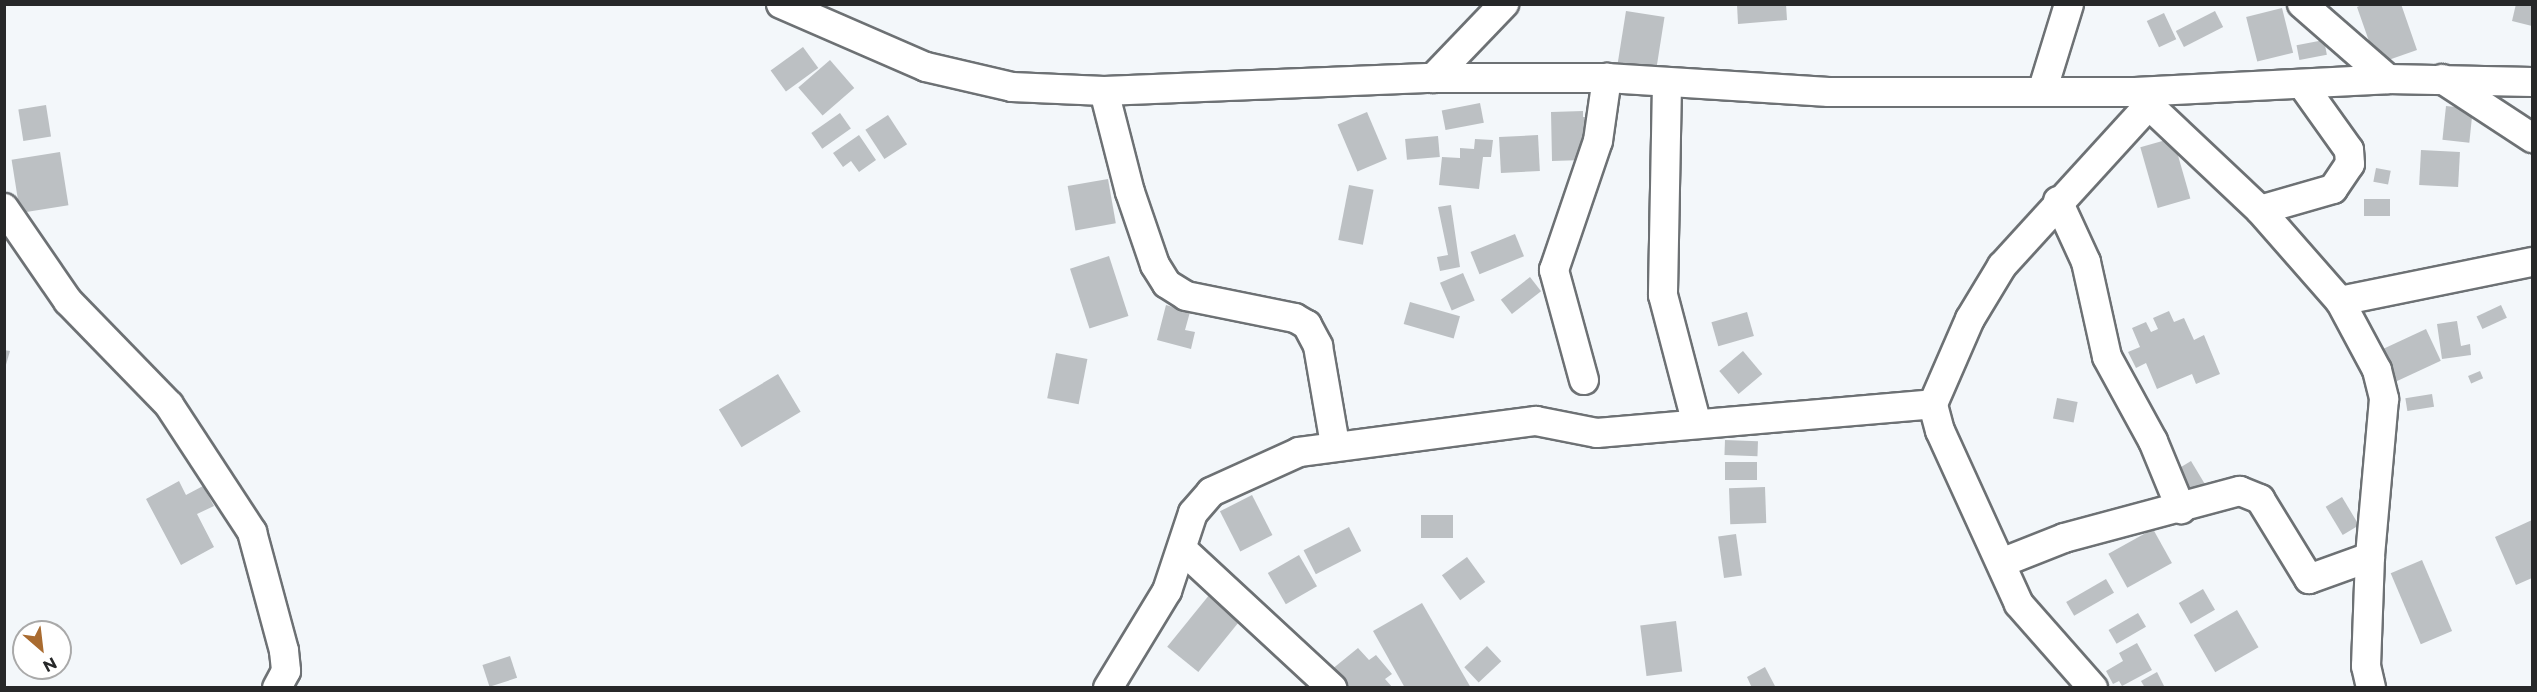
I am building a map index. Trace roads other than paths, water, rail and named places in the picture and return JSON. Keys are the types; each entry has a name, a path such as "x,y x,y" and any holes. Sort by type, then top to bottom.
{"street":[{"path":"782,4 954,75 1012,87 1104,91 1433,78 1607,78 1667,84 1829,92 2042,92 2142,99 2302,84 2388,80 2532,82"},
{"path":"1433,78 1504,4"},
{"path":"2302,4 2388,80"},
{"path":"2042,92 2062,8"},
{"path":"1584,380 1554,270 1598,141 1607,78"},
{"path":"2442,79 2532,138"},
{"path":"1667,84 1663,295 1696,421"},
{"path":"2260,210 2332,189 2350,164 2349,150 2302,84"},
{"path":"1104,91 1130,192 1167,284 1186,296 1295,318 1307,325 1318,346 1335,444"},
{"path":"2093,687 2019,604 1940,431 1933,404 1970,319 2002,267 2142,99"},
{"path":"2142,99 2260,210 2340,301 2377,370 2384,399 2370,557 2366,666 2371,687"},
{"path":"2058,201 2086,262 2107,357 2153,441 2181,509"},
{"path":"4,208 68,301 169,405 252,532 284,651 286,671 278,687"},
{"path":"2340,301 2532,262"},
{"path":"1108,687 1145,634 1182,549 1194,513 1211,492 1262,465 1335,444 1536,421 1597,433 1696,421 1933,404"},
{"path":"2001,563 2064,538 2181,509 2241,491 2253,492 2309,579 2370,557"},
{"path":"1182,549 1332,687"}]}
